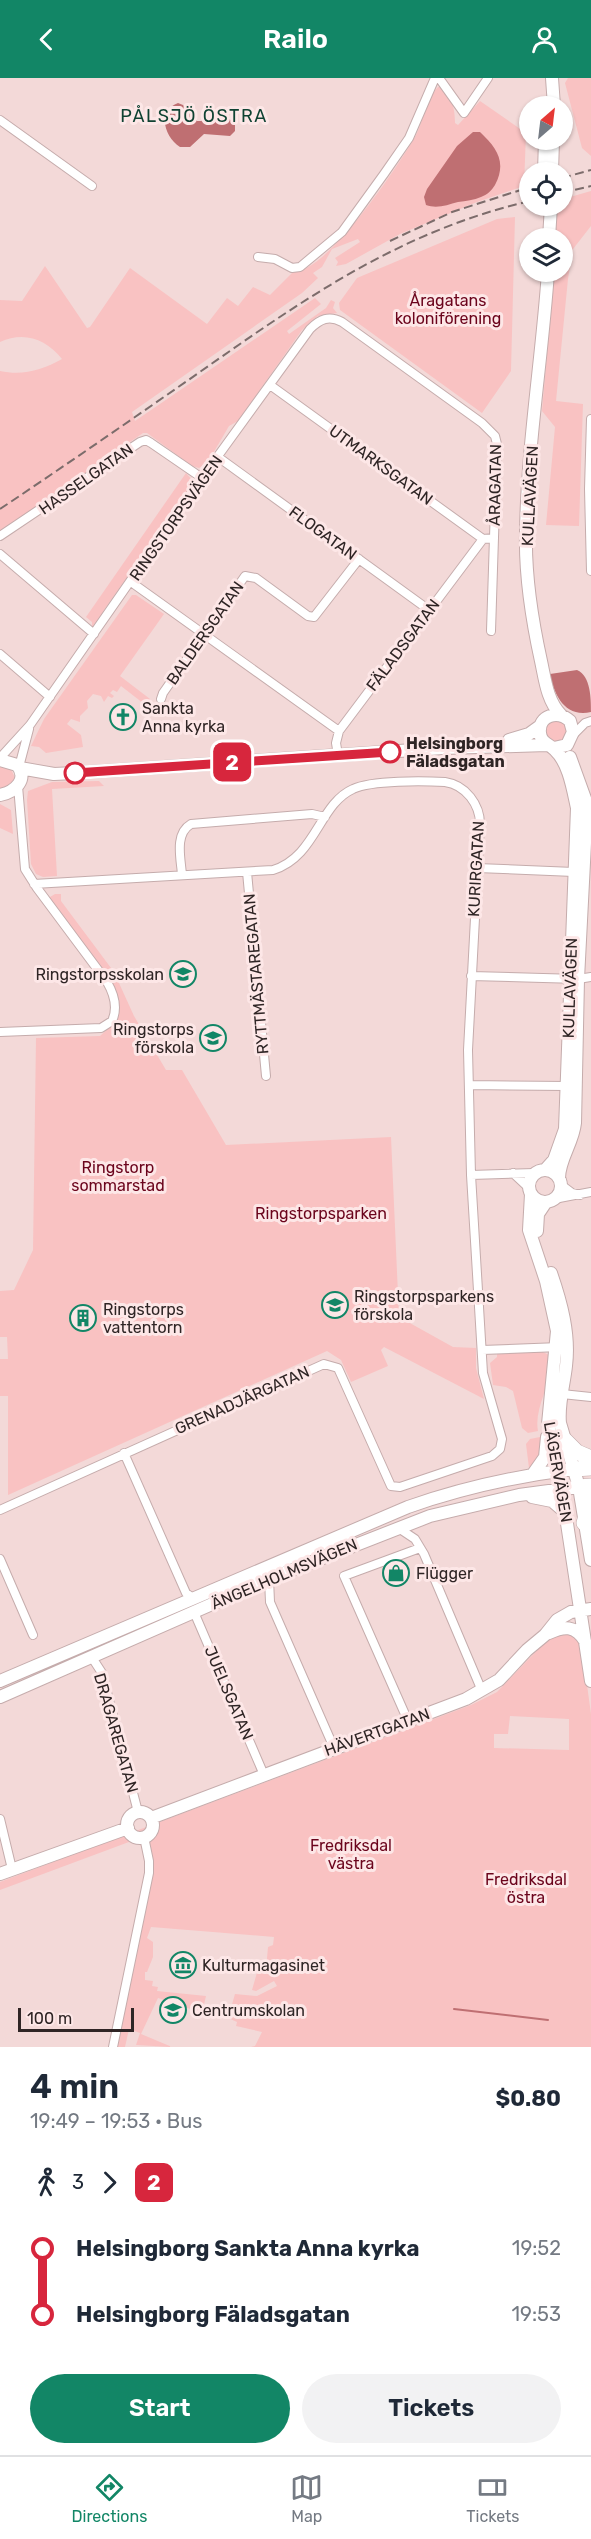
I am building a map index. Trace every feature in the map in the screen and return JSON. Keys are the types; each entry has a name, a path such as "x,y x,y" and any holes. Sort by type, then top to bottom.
{"highway":[{"path":"565,1440 577,1452 591,1458"},
{"path":"566,1470 591,1468"},
{"path":"584,1522 591,1498"}],"street":[{"path":"258,257 275,259 292,268 300,267 342,231 409,138 437,78 464,113 488,78"},
{"path":"544,78 545,96"},
{"path":"552,78 553,96"},
{"path":"0,120 92,186"},
{"name":"KULLAVÄGEN","path":"539,282 519,529 525,614 534,662 546,703 544,722"},
{"name":"KULLAVÄGEN","path":"547,282 526,536 536,635 551,702 565,718"},
{"name":"RINGSTORPSVÄGEN","path":"0,759 30,725 202,478 310,329 321,320 328,318"},
{"name":"ÅRAGATAN","path":"328,318 342,322 482,423 495,436 497,444 491,631"},
{"name":"UTMARKSGATAN","path":"270,385 483,539"},
{"path":"591,419 589,489 591,571"},
{"name":"HASSELGATAN","path":"0,536 146,440 202,478"},
{"name":"FLOGATAN","path":"218,457 429,610"},
{"path":"483,539 494,538"},
{"name":"FÄLADSGATAN","path":"339,731 483,539"},
{"path":"0,554 94,634"},
{"name":"BALDERSGATAN","path":"161,699 245,576 256,578 308,616 314,617 359,559"},
{"path":"131,582 339,731 336,743 338,755"},
{"path":"1,656 50,697"},
{"path":"565,718 571,738"},
{"path":"475,746 518,738 544,722 565,718 588,722"},
{"path":"544,722 542,740 551,747"},
{"path":"0,795 19,785 54,774 475,746 563,747 588,722"},
{"name":"RINGSTORPSVÄGEN","path":"20,767 22,748 30,725"},
{"name":"KULLAVÄGEN","path":"558,1161 572,1140 576,1123 587,804 569,756 571,738"},
{"name":"KULLAVÄGEN","path":"551,747 566,769 577,808 574,872 580,978 567,1086 565,1129 558,1161"},
{"path":"0,759 20,767 54,774"},
{"path":"0,1032 102,1028 111,1023 115,1014 113,996 107,982 34,884 23,862 20,767"},
{"name":"KURIRGATAN","path":"34,884 273,870 292,861 345,794 359,787 401,783 452,783 468,794 479,813 471,976 469,1085 471,1175 482,1350"},
{"path":"0,795 12,801 20,816"},
{"path":"182,875 180,837 184,829 191,824 312,814 325,818"},
{"path":"477,868 574,872"},
{"name":"RYTTMÄSTAREGATAN","path":"247,872 266,1076"},
{"path":"471,976 580,978"},
{"path":"469,1085 567,1086"},
{"path":"530,1191 530,1180 558,1161 560,1181 558,1195 550,1200"},
{"path":"471,1175 553,1172 572,1193 580,1195"},
{"path":"513,1173 538,1200 591,1192"},
{"name":"LÄGERVÄGEN","path":"530,1191 529,1230 562,1347 562,1394 559,1412 565,1440 566,1470 561,1489 585,1604 585,1641 591,1681"},
{"name":"LÄGERVÄGEN","path":"550,1200 538,1214 536,1229 557,1290 566,1328 548,1408 548,1424 566,1470 585,1486 584,1522 591,1560"},
{"path":"482,1350 562,1347"},
{"name":"GRENADJÄRGATAN","path":"0,1510 321,1364 335,1366 342,1376 389,1484 400,1487 492,1456 500,1449 501,1431 483,1373 482,1350"},
{"path":"562,1394 591,1397"},
{"path":"533,1474 545,1458 548,1424"},
{"path":"124,1453 189,1594"},
{"name":"ÄNGELHOLMSVÄGEN","path":"0,1681 189,1594 408,1507 474,1486 566,1470"},
{"name":"ÄNGELHOLMSVÄGEN","path":"0,1697 269,1579 430,1516 519,1495 585,1486"},
{"path":"519,1495 552,1501 565,1512"},
{"path":"400,1529 415,1539 420,1548 483,1691"},
{"path":"408,1721 344,1576 420,1548"},
{"path":"0,1558 33,1635"},
{"path":"269,1579 270,1602 334,1748"},
{"path":"527,1650 550,1622 585,1604"},
{"name":"HÄVERTGATAN","path":"151,1818 483,1691 499,1680 557,1620 585,1604"},
{"name":"JUELSGATAN","path":"194,1612 264,1775"},
{"path":"545,1635 562,1627 569,1628 581,1635 585,1641"},
{"name":"DRAGAREGATAN","path":"91,1656 102,1673 138,1812"},
{"path":"138,1812 143,1812 151,1818 152,1829 144,1837 134,1836 128,1828 129,1818 138,1812"},
{"path":"0,1819 12,1869"},
{"path":"0,1874 128,1828"},
{"path":"112,2047 149,1873 144,1837"}],"green space":[{"path":"568,78 591,78 591,156 582,148 573,114 573,96 568,96 565,83"},
{"path":"440,86 450,97 455,123 458,125 480,101 519,128 519,150 525,150 525,162 519,162 519,188 477,202 400,234 346,264 336,266 338,262 335,258 360,242 358,239 332,249 322,267 313,273 318,278 302,293 132,412 135,421 315,298 321,304 287,331 289,334 326,308 331,300 335,302 333,308 337,313 318,316 302,330 238,421 229,426 208,462 199,468 192,466 147,433 143,433 0,532 0,371 17,373 32,371 62,359 49,346 34,339 18,337 0,342 0,300 22,301 45,266 87,328 90,327 130,268 207,324 227,298 238,306 253,287 270,295 293,272 308,267 325,255 361,215 379,192 416,135 436,89"},
{"path":"591,191 591,226 573,249 573,228 556,228 556,216 573,216 573,196"},
{"name":"Åragatans koloniförening","path":"515,217 511,371 482,413 340,310 339,303 357,278 497,219"},
{"path":"553,282 568,282 556,401 583,404 579,526 546,525 555,427 542,411"},
{"path":"186,473 192,480 188,491 104,610 100,619 92,627 92,622 86,617"},
{"path":"132,595 136,595 164,614 120,676 150,699 152,710 121,686 117,692 113,690 110,693 114,696 112,698 108,696 104,702 101,696 93,694 87,701 88,708 80,716 80,722 71,719 67,724 81,735 83,747 46,753 39,747 31,746 44,719"},
{"path":"556,720 564,723 567,731 564,739 556,742 548,739 545,731 548,723"},
{"path":"0,766 11,769 15,778 10,785 0,789"},
{"path":"99,781 104,786 52,789 57,876 43,877 36,874 31,864 28,791 52,782"},
{"path":"0,804 11,810 13,834 0,828"},
{"path":"61,894 61,901 114,972 134,1016 166,1070 182,1070 226,1145 391,1137 399,1317 453,1347 476,1348 476,1368 484,1399 384,1347 381,1350 388,1366 351,1382 341,1360 327,1351 8,1495 8,1396 0,1396 0,1359 8,1359 7,1337 0,1337 0,1291 14,1290 33,1250 36,1038 100,1036 111,1026 117,1004 50,903 50,897"},
{"path":"541,1351 549,1355 550,1374 539,1412 538,1431 528,1433 522,1428 513,1391 506,1387 493,1385 490,1363 497,1357 497,1354"},
{"path":"540,1437 543,1451 534,1466 529,1468 526,1444 530,1439"},
{"path":"564,1630 578,1638 583,1656 591,1714 591,2047 251,2047 255,2046 262,2032 236,2026 237,2022 228,2018 235,1994 257,1996 277,1986 274,1981 256,1991 252,1990 258,1969 266,1969 268,1947 273,1945 274,1937 151,1927 147,1938 153,1942 153,1957 145,1972 145,1980 153,1981 152,1986 158,1987 157,1991 206,1996 202,2013 158,1998 141,2034 172,2047 136,2045 140,2033 129,2029 125,2047 109,2047 144,1875 144,1856 137,1839 0,1890 0,1882 471,1705 497,1692 549,1638","holes":["510,1716 569,1719 569,1750 494,1748 494,1734 508,1734"]}],"shaded area":[{"path":"178,103 183,105 197,121 218,117 227,118 235,124 235,131 230,136 204,134 190,147 180,147 170,137 165,125 167,112"},
{"path":"473,132 480,132 498,156 500,169 495,185 487,194 476,199 434,207 426,205 424,197 427,189 457,146"},
{"path":"577,670 588,682 591,712 574,712 562,703 554,690 550,674"}],"waterway":[{"path":"454,2009 548,2020"}],"railway":[{"path":"573,175 591,170"},
{"path":"573,190 591,186"},
{"path":"390,241 452,212 519,191"},
{"path":"0,509 268,325 349,274 435,231 481,214 519,204"}],"bus line":[{"name":"2","path":"75,773 390,752"}],"place":[{"name":"Sankta Anna kyrka","path":"123,717"},
{"name":"Helsingborg Fäladsgatan","path":"390,752"},
{"name":"Ringstorpsskolan","path":"183,974"},
{"name":"Ringstorps förskola","path":"213,1038"},
{"name":"Ringstorpsparkens förskola","path":"335,1305"},
{"name":"Ringstorps vattentorn","path":"83,1318"},
{"name":"Flügger","path":"396,1573"},
{"name":"Kulturmagasinet","path":"183,1965"},
{"name":"Centrumskolan","path":"173,2010"}],"district":[{"name":"PÅLSJÖ ÖSTRA","path":"194,116"}],"park label":[{"name":"Ringstorp sommarstad","path":"118,1176"},
{"name":"Ringstorpsparken","path":"321,1213"},
{"name":"Fredriksdal västra","path":"351,1854"},
{"name":"Fredriksdal östra","path":"526,1888"}]}
